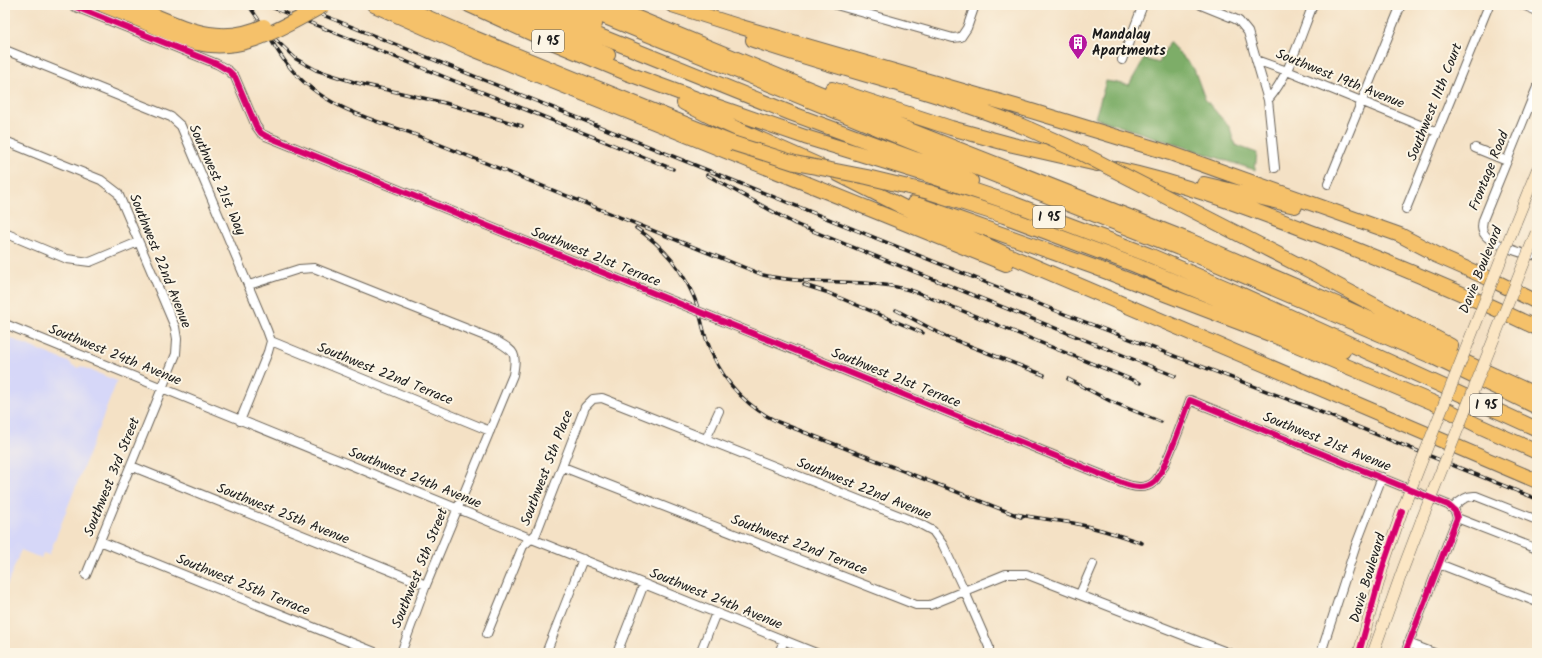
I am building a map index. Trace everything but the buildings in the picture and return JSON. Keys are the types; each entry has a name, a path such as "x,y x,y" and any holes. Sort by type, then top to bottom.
{"highway":[{"path":"103,5 213,36 229,36 255,30 304,5"},
{"path":"129,5 142,15 197,42 211,45 234,45 261,38 324,5"},
{"path":"374,5 479,52 1145,320 1186,331"},
{"path":"399,5 467,35 732,143 795,163 867,177 929,192 1004,216 1135,265 1416,382 1458,393"},
{"name":"I 95","path":"469,5 535,35 629,74 741,115 968,188 1087,231 1238,293 1537,429"},
{"path":"495,5 624,62 719,99 798,127 971,181 1101,228 1212,274 1374,346 1537,423"},
{"path":"525,5 774,106 946,169 971,181"},
{"path":"550,5 740,83 909,141"},
{"path":"576,5 909,141 1179,248 1431,356 1537,407"},
{"name":"I 95","path":"606,5 752,64 894,124 1193,242 1344,307 1537,395"},
{"path":"660,5 771,46 971,107 1029,129 1062,144 1182,205 1447,343 1500,378"},
{"path":"672,5 741,28 1043,114 1170,153 1400,235 1442,257 1537,302"},
{"path":"752,64 872,101 951,128 1013,145 1127,171 1192,188 1241,205 1367,254 1505,312 1537,328"},
{"path":"629,74 715,118 856,182 903,207 986,245 1537,481"},
{"path":"1127,171 1182,180 1276,201 1357,225 1442,257"},
{"path":"856,182 1170,295 1292,343 1399,388 1537,452"}],"main road":[{"name":"Davie Boulevard","path":"1359,653 1384,563 1402,511 1537,170"},
{"name":"Davie Boulevard","path":"1373,653 1422,519 1536,231"}],"street":[{"name":"Southwest 21st Terrace","path":"71,5 229,70 237,80 256,126 261,133 266,136 1122,484 1135,487 1148,486 1155,482 1160,474 1190,400"},
{"path":"836,5 953,38 961,37 975,5"},
{"path":"1122,60 1143,5"},
{"path":"1201,5 1239,21 1248,32 1268,100 1274,168"},
{"path":"1221,13 1225,5"},
{"path":"1268,100 1278,88 1287,71 1313,5"},
{"path":"1328,184 1401,5"},
{"name":"Southwest 11th Court","path":"1406,209 1489,5"},
{"path":"1523,5 1537,11"},
{"name":"Southwest 21st Way","path":"5,50 171,117 181,126 249,285 271,341"},
{"name":"Southwest 19th Avenue","path":"1256,60 1287,71 1437,132"},
{"name":"Frontage Road","path":"1537,87 1483,220 1482,230 1490,240 1525,254 1532,256 1537,255"},
{"name":"Southwest 22nd Avenue","path":"5,141 101,180 118,193 175,327 177,339 176,354 162,389"},
{"path":"1476,148 1507,161"},
{"path":"5,233 67,259 90,262 138,242"},
{"name":"Southwest 5th Street","path":"249,285 299,269 314,268 495,340 510,349 516,358 513,375 426,585 401,653"},
{"name":"Southwest 24th Avenue","path":"5,324 240,421 816,653"},
{"path":"240,421 271,341"},
{"name":"Southwest 22nd Terrace","path":"271,341 490,431"},
{"name":"Southwest 3rd Street","path":"86,575 162,389"},
{"name":"Southwest 22nd Avenue","path":"593,399 602,398 913,521 933,531 943,545 965,592"},
{"name":"Southwest 5th Place","path":"487,634 523,546 536,534 585,407 593,399"},
{"name":"Southwest 21st Avenue","path":"1190,400 1382,477 1453,508"},
{"path":"706,439 719,411"},
{"name":"Southwest 25th Avenue","path":"131,466 426,585"},
{"name":"Southwest 22nd Terrace","path":"563,467 916,604 930,605 965,592"},
{"path":"1321,653 1356,545 1382,477"},
{"path":"1404,653 1457,518 1457,514 1453,508 1463,498 1467,496 1476,496 1537,520"},
{"path":"1457,518 1537,549"},
{"name":"Southwest 25th Terrace","path":"100,541 377,653"},
{"path":"546,653 583,559"},
{"path":"1080,594 1093,564"},
{"path":"1439,564 1537,602"},
{"path":"989,653 989,647 965,592 1006,574 1026,574 1229,653"},
{"path":"617,653 644,584"},
{"path":"700,653 716,613"},
{"path":"779,653 784,640"},
{"path":"1408,643 1434,653"}],"shaded area":[{"path":"5,336 71,363 71,365 79,368 80,366 117,381 49,555 43,553 41,558 21,550 5,590"}],"green space":[{"path":"1169,42 1194,69 1205,99 1230,128 1235,145 1257,153 1255,170 1095,118 1106,81 1129,85 1144,59 1159,63"}],"railway":[{"path":"248,5 282,57 299,78 313,90 343,108 377,122 411,133 763,275 782,279 879,284 916,292 1140,383"},
{"path":"266,5 673,169"},
{"path":"298,5 1059,312 1303,405 1537,499"},
{"path":"274,38 296,59 316,70 357,83 445,103 522,126"},
{"path":"707,175 795,224 1175,376"},
{"path":"636,228 663,250 684,277 694,297 712,354 734,389 754,407 778,422 1021,517"},
{"path":"804,285 826,292 923,333"},
{"path":"896,310 947,337 1044,375"},
{"path":"1068,379 1110,401 1161,422"},
{"path":"1016,514 1082,525 1142,543"}],"cycle path":[{"path":"71,5 217,64 229,71 235,77 256,126 261,133 266,136 1122,483 1135,487 1143,487 1154,482 1168,457 1190,400 1448,505 1455,511 1457,518 1405,653"},
{"path":"1359,653 1384,563 1402,511"}],"place":[{"name":"Mandalay Apartments","path":"1078,60"}]}
